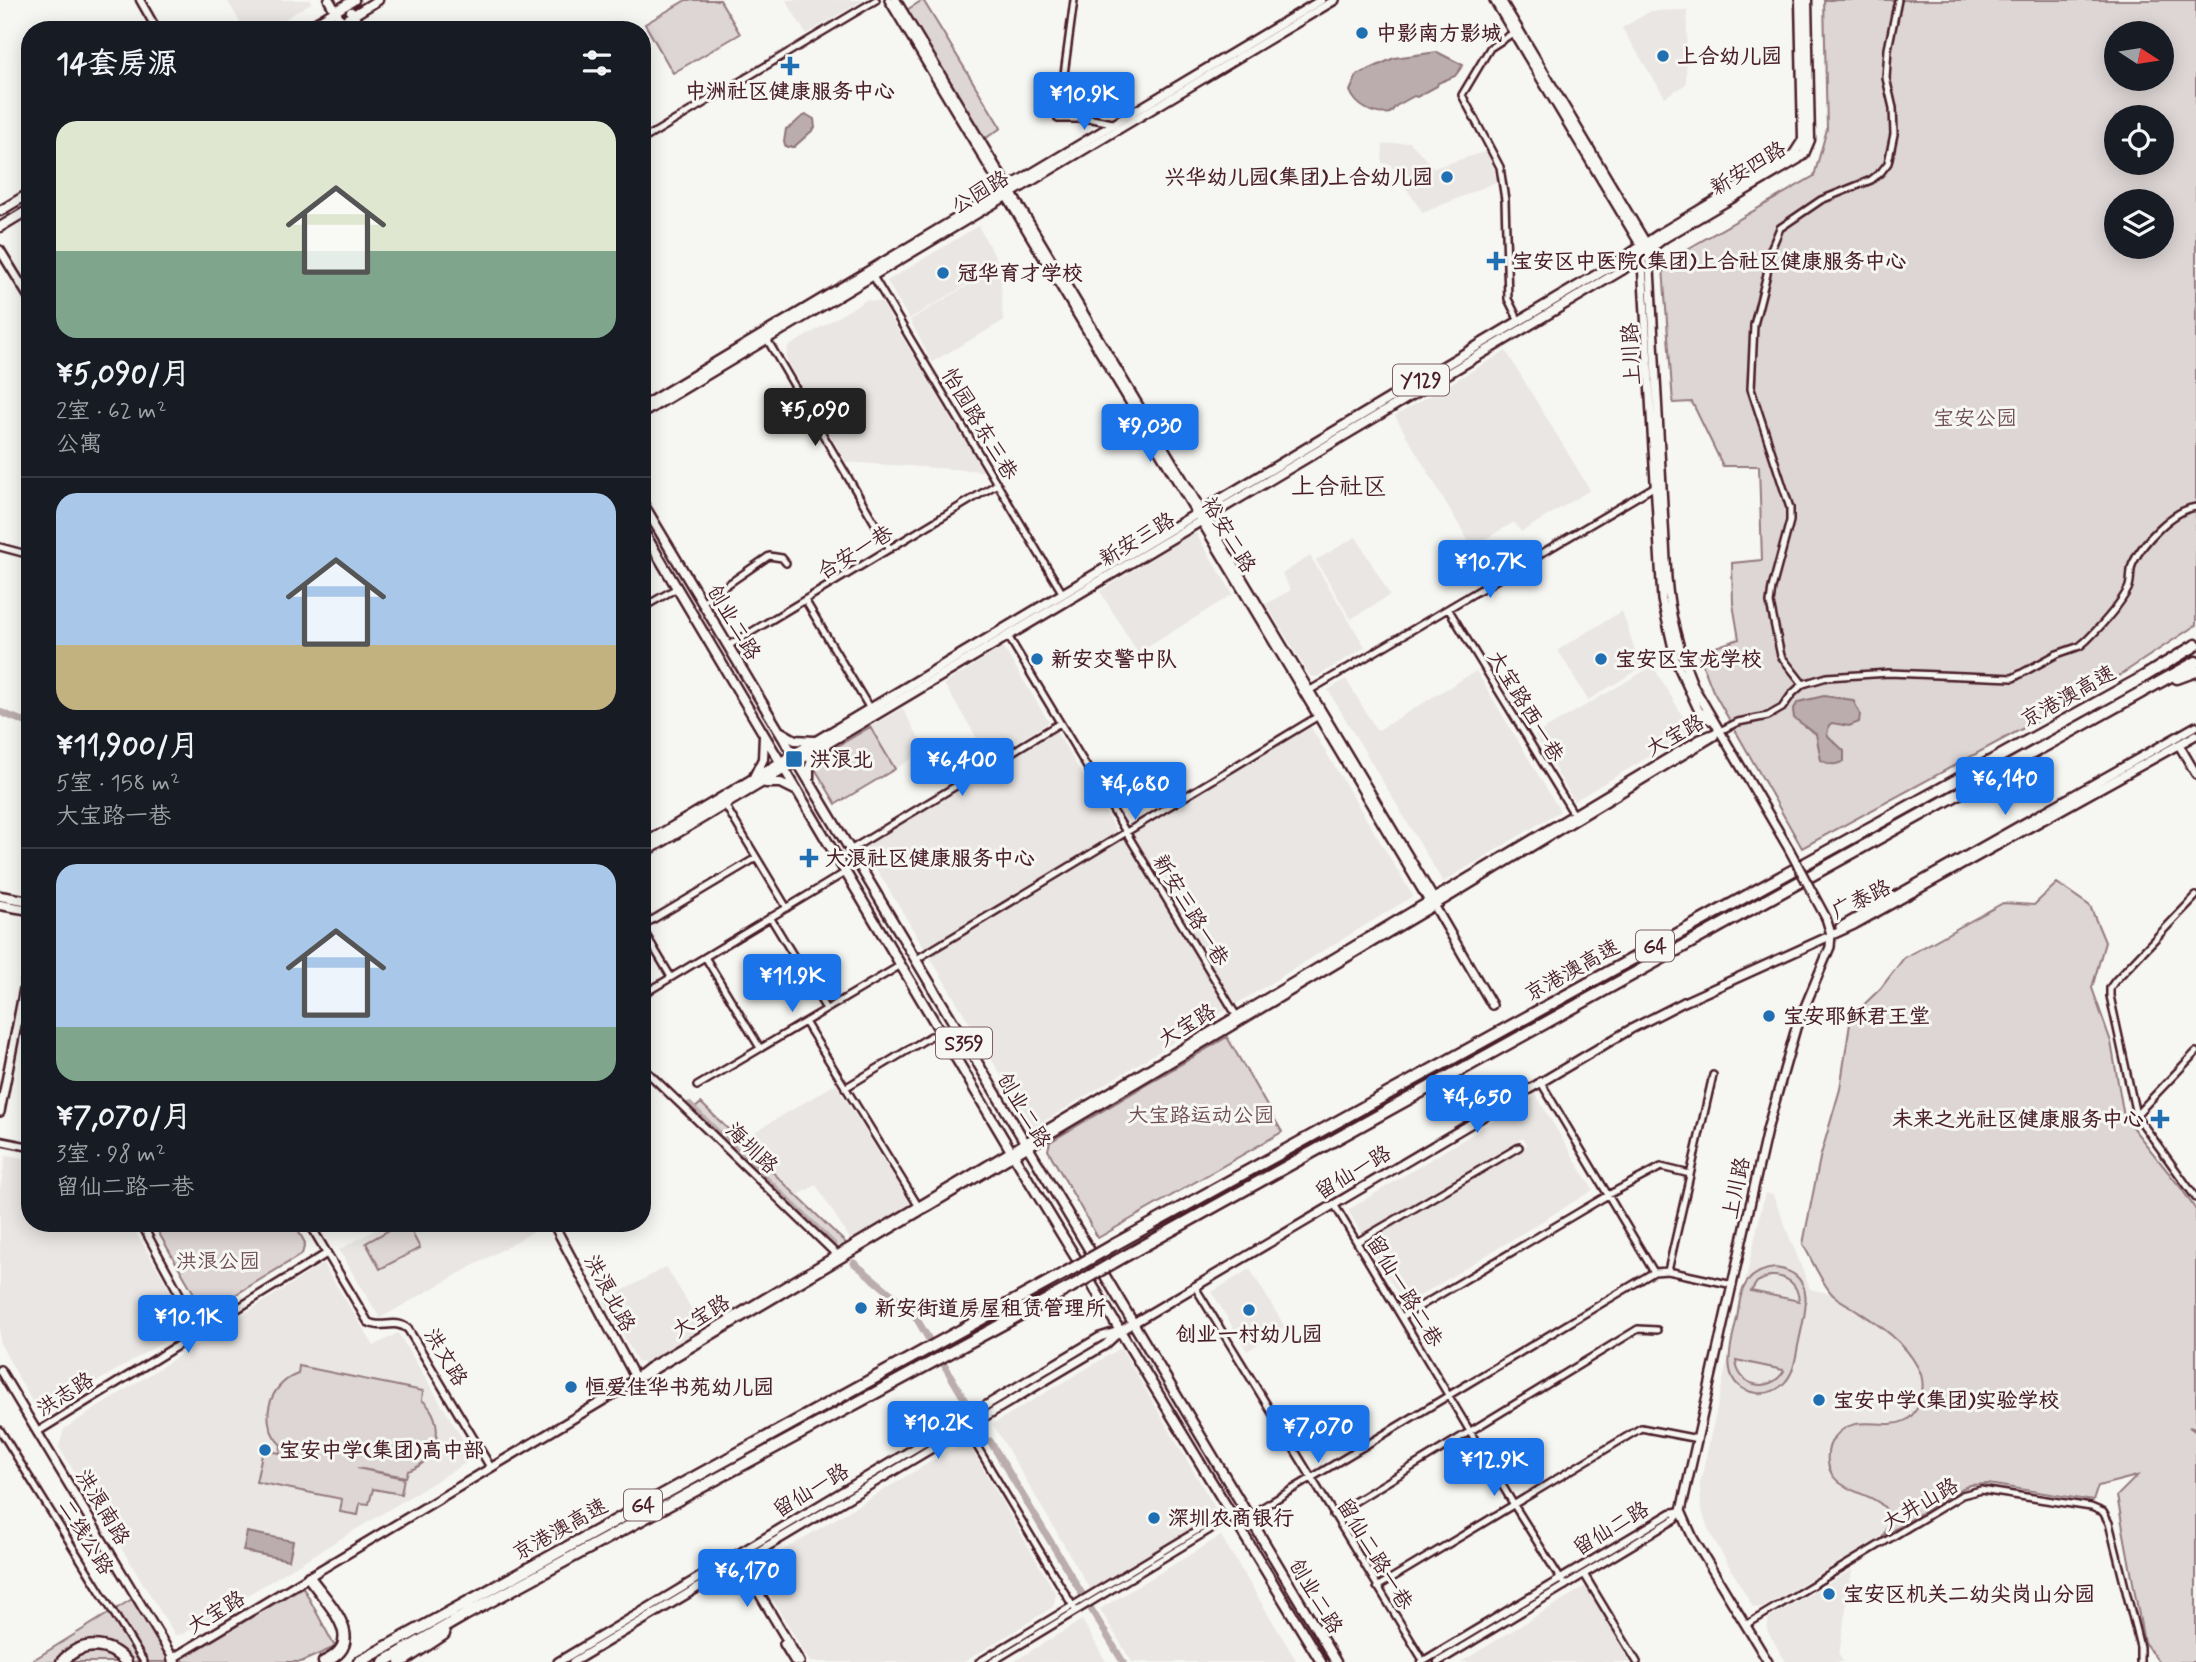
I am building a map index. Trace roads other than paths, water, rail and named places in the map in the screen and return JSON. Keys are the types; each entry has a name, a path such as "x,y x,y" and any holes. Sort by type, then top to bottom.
{"highway":[{"name":"京港澳高速","path":"359,1662 2116,692 2196,645"},
{"name":"京港澳高速","path":"384,1662 952,1353 2196,662"},
{"path":"2144,691 2196,671"},
{"path":"309,1577 345,1633 346,1643 341,1652 324,1662"},
{"name":"京港澳高速","path":"401,1662 503,1595"},
{"path":"62,1662 75,1651 93,1646 112,1651 126,1662"}],"main road":[{"path":"329,0 341,21"},
{"path":"348,21 353,15 379,0"},
{"name":"裕安二路","path":"889,0 1008,192"},
{"name":"裕安二路","path":"897,0 1008,192 1492,1005"},
{"name":"公园路","path":"1008,192 1114,124 1321,0"},
{"name":"公园路","path":"651,408 871,273 1335,0"},
{"name":"上川路","path":"1493,0 1516,31"},
{"name":"上川路","path":"1501,0 1516,31 1644,248 1658,484 1672,623 1694,687 1789,849 1826,918 1831,933 1830,947 1796,1028 1779,1086 1681,1511"},
{"name":"新安四路","path":"1644,248 1798,150 1802,139 1800,0"},
{"name":"新安四路","path":"1644,248 1664,239 1804,154 1810,140 1807,0"},
{"path":"319,21 348,1 357,21"},
{"path":"0,211 21,198"},
{"path":"0,227 21,214"},
{"name":"新安三路","path":"651,840 795,759 816,751 1519,321 1644,248"},
{"name":"新安三路","path":"795,759 817,740 1063,594 1611,277 1644,248"},
{"path":"0,250 21,284"},
{"name":"公园路","path":"651,401 766,336"},
{"name":"创业二路","path":"651,517 1336,1662"},
{"name":"创业二路","path":"651,544 1012,1153 1321,1662"},
{"name":"广泰路","path":"2178,742 2196,726"},
{"path":"776,727 795,740 817,740"},
{"name":"大宝路","path":"636,1379 650,1374 1025,1145 1575,817 1700,739 1720,730"},
{"path":"764,735 763,759 755,782 781,783 799,793"},
{"name":"广泰路","path":"1831,933 1851,919 2178,742 2196,735"},
{"path":"2178,742 2196,774"},
{"path":"810,784 808,769 816,751"},
{"name":"新安三路","path":"651,850 725,805 755,782"},
{"path":"0,895 21,899"},
{"path":"0,905 21,909"},
{"name":"留仙一路","path":"573,1662 1100,1337 1133,1324 1540,1081 1684,1002 1831,933"},
{"path":"0,1112 21,1004"},
{"name":"大宝路","path":"175,1661 636,1379 648,1368 837,1255 920,1209"},
{"name":"洪浪北路","path":"558,1232 636,1379"},
{"name":"留仙一路","path":"558,1662 759,1551 1105,1345 1120,1331"},
{"name":"洪浪南路","path":"0,1370 175,1661"},
{"path":"1681,1511 1693,1538 1768,1662"},
{"path":"752,1581 748,1572 749,1562 759,1551"},
{"path":"737,1561 752,1581 800,1662"},
{"path":"737,1561 795,1662"}],"street":[{"path":"140,0 152,21"},
{"path":"651,135 876,0"},
{"path":"1074,0 1058,119 1092,119 1114,124"},
{"path":"1803,684 1781,656 1771,618 1772,588 1790,521 1790,508 1751,389 1754,326 1767,274 1769,254 1780,228 1821,200 1871,180 1888,163 1894,134 1893,108 1886,78 1888,49 1898,0"},
{"path":"1516,31 1490,48 1462,95 1500,167 1505,200 1507,283 1510,302 1519,321"},
{"name":"怡园路东三巷","path":"871,273 1063,594"},
{"path":"766,336 890,549"},
{"name":"合安一巷","path":"728,646 997,484"},
{"path":"1307,692 1658,484"},
{"path":"1720,730 1738,722 1768,716 1782,709 1803,684 1843,675 1889,673 2012,678 2057,654 2080,646 2087,640 2123,597 2129,587 2134,561 2156,533 2177,513 2196,507"},
{"path":"0,547 21,553"},
{"path":"702,602 769,556 782,558 786,564"},
{"path":"651,603 677,588"},
{"path":"805,600 870,709"},
{"name":"大宝路西一巷","path":"1449,610 1575,817"},
{"name":"新安三路一巷","path":"1008,636 1238,1018"},
{"path":"915,960 1320,715"},
{"path":"850,850 1060,723"},
{"path":"725,805 786,908"},
{"path":"651,922 756,858"},
{"path":"651,989 846,872"},
{"path":"2196,896 2110,988 2136,1115 2196,1198"},
{"path":"770,917 825,1009"},
{"path":"651,943 671,977"},
{"path":"705,957 760,1048"},
{"path":"696,1086 901,965"},
{"path":"805,1022 920,1209"},
{"path":"845,1088 931,1036"},
{"path":"2136,1115 2196,1052"},
{"path":"1668,1271 1713,1075"},
{"name":"海圳路","path":"651,1076 837,1255"},
{"path":"1540,1081 1654,1272"},
{"path":"0,1142 21,1146"},
{"path":"1357,1242 1519,1147"},
{"path":"1402,1317 1608,1195 1661,1167 1690,1174"},
{"name":"留仙一路二巷","path":"1334,1204 1562,1582"},
{"path":"146,1232 200,1332"},
{"name":"洪文路","path":"314,1232 368,1322 377,1326 398,1323 408,1329 491,1468"},
{"name":"洪志路","path":"37,1432 326,1254"},
{"path":"1248,1516 1654,1272 1668,1271 1733,1285"},
{"name":"留仙二路一巷","path":"1195,1287 1421,1660"},
{"path":"1334,1516 1638,1329 1657,1330"},
{"path":"966,1427 1074,1608"},
{"path":"1377,1587 1641,1428 1698,1439"},
{"name":"二线公路","path":"0,1430 144,1662"},
{"name":"大井山路","path":"1746,1625 1962,1495 1976,1491 2098,1509 2103,1512 2109,1523 2123,1578 2140,1647 2140,1662"},
{"name":"留仙二路","path":"1421,1660 1562,1582 1584,1574 1675,1519 1681,1511"},
{"name":"留仙二路","path":"1438,1662 1671,1513 1681,1511"},
{"path":"979,1662 1230,1514"},
{"path":"1584,1574 1637,1662"},
{"path":"992,1662 1074,1608"}],"waterway":[{"path":"0,712 21,720"},
{"path":"689,1105 833,1244"},
{"path":"854,1263 912,1311 965,1400"},
{"path":"990,1441 1123,1662"}],"place":[{"name":"中影南方影城","path":"1362,33"},
{"name":"上合幼儿园","path":"1663,56"},
{"name":"中洲社区健康服务中心","path":"790,66"},
{"name":"兴华幼儿园(集团)上合幼儿园","path":"1447,177"},
{"name":"宝安区中医院(集团)上合社区健康服务中心","path":"1496,261"},
{"name":"冠华育才学校","path":"943,273"},
{"name":"新安交警中队","path":"1037,659"},
{"name":"宝安区宝龙学校","path":"1601,659"},
{"name":"洪浪北","path":"794,759"},
{"name":"大浪社区健康服务中心","path":"809,858"},
{"name":"宝安耶稣君王堂","path":"1769,1016"},
{"name":"未来之光社区健康服务中心","path":"2160,1119"},
{"name":"新安街道房屋租赁管理所","path":"861,1308"},
{"name":"创业一村幼儿园","path":"1249,1310"},
{"name":"恒爱佳华书苑幼儿园","path":"571,1387"},
{"name":"宝安中学(集团)实验学校","path":"1819,1400"},
{"name":"宝安中学(集团)高中部","path":"265,1450"},
{"name":"深圳农商银行","path":"1154,1518"},
{"name":"宝安区机关二幼尖岗山分园","path":"1829,1594"}],"district":[{"name":"上合社区","path":"1339,486"}],"park label":[{"name":"宝安公园","path":"1975,418"},
{"name":"大宝路运动公园","path":"1201,1115"},
{"name":"洪浪公园","path":"218,1261"}]}
